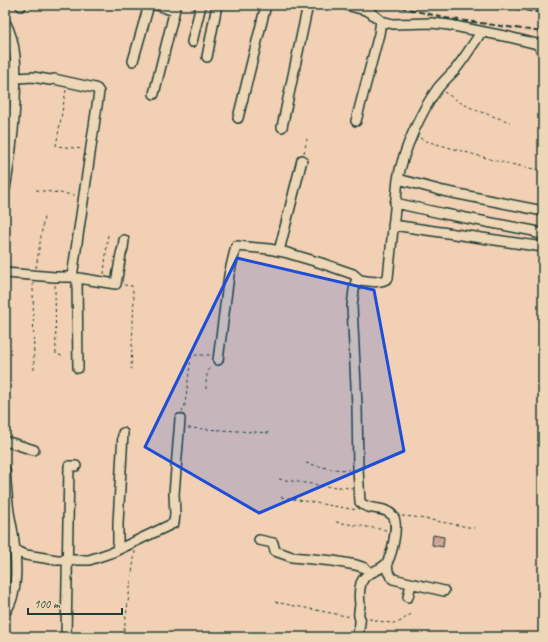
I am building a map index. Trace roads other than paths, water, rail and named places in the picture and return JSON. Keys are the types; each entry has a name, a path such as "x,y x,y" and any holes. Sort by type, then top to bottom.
{"street":[{"path":"133,61 149,5"},
{"path":"154,94 175,8 157,5"},
{"path":"192,42 201,5"},
{"path":"207,57 216,5"},
{"path":"238,118 266,5"},
{"path":"282,127 308,5"},
{"path":"346,5 370,12 381,21 393,24 432,23 509,36 538,44 543,52"},
{"path":"356,121 379,34 381,21"},
{"path":"5,22 10,30 17,78 14,129 5,189"},
{"path":"219,356 229,274 236,246 279,251 353,274 360,280 380,282 388,278 400,168 423,112 438,89 483,32"},
{"path":"17,78 33,77 50,80 54,79 95,88 98,92 74,277 78,368"},
{"path":"279,251 302,160"},
{"path":"398,179 444,191 543,211"},
{"path":"395,203 445,214 538,230 536,233 543,234"},
{"path":"393,225 543,247"},
{"path":"5,272 55,277 74,277 116,284 120,254 123,248 124,240"},
{"path":"357,637 361,621 359,616 359,596 363,578 381,568 387,562 392,548 395,530 394,517 389,512 367,507 360,502 352,306 356,281 360,280"},
{"path":"15,551 26,555 57,560 89,560 117,550 174,523 174,494 180,423"},
{"path":"117,550 123,433"},
{"path":"5,441 34,450"},
{"path":"66,637 69,466 76,466"},
{"path":"5,469 9,513 15,551 14,591 12,600 5,612"},
{"path":"259,540 273,543 275,551 292,557 333,561 356,566 365,568 369,574"},
{"path":"387,562 388,572 393,579 444,591"},
{"path":"408,597 411,584"}],"railway":[{"path":"392,5 445,18 543,32"},
{"path":"490,5 543,13"}]}
